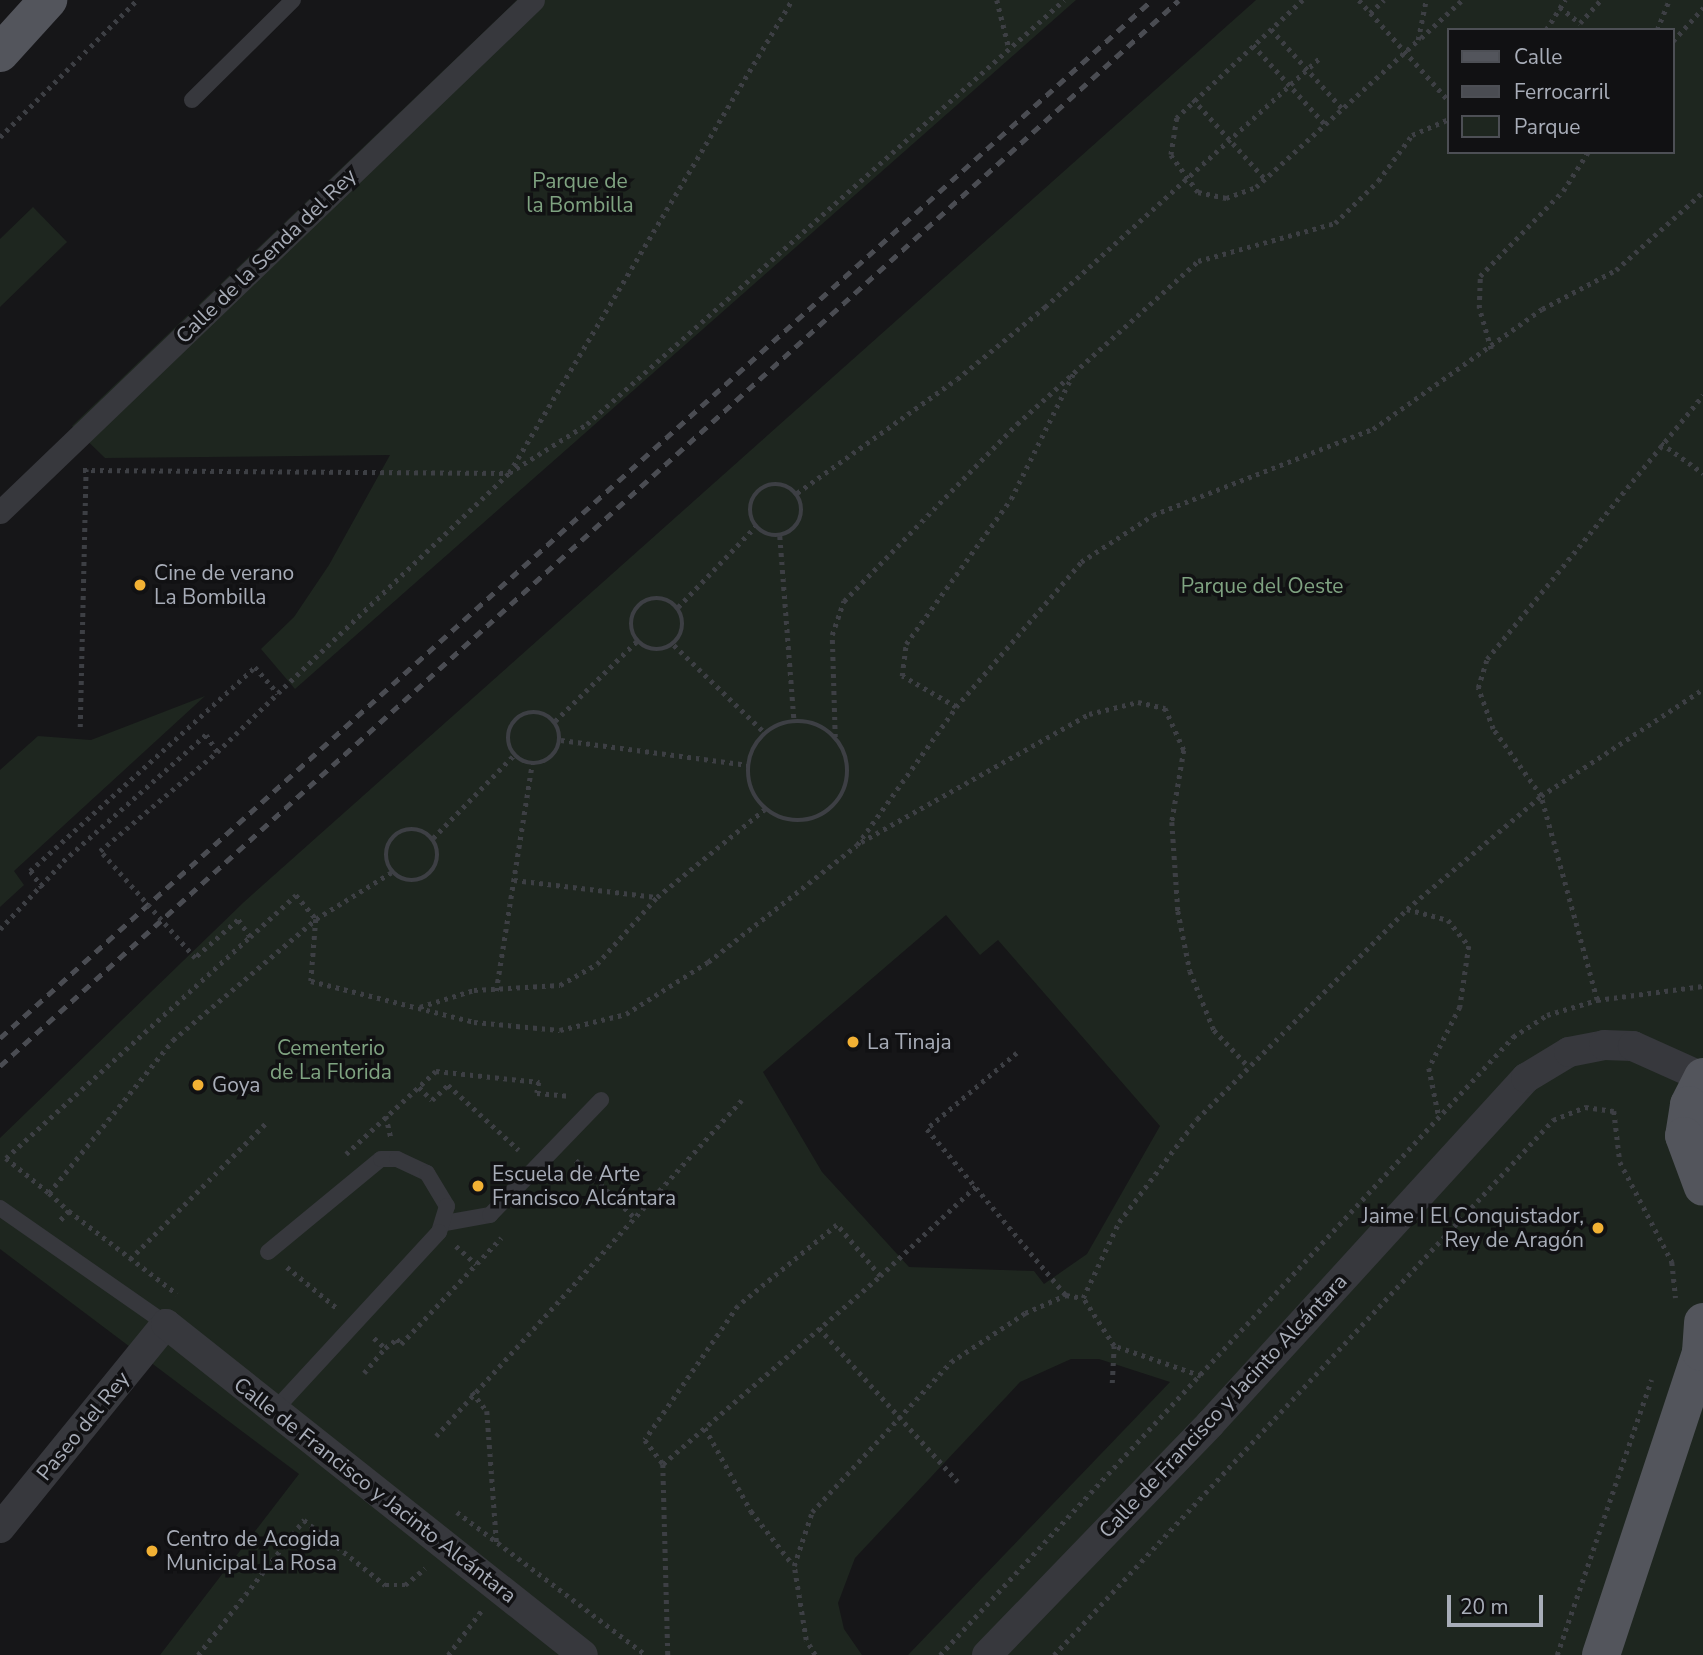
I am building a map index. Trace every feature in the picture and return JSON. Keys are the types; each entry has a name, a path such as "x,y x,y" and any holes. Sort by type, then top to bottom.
{"main road":[{"path":"0,52 48,0"},
{"path":"1703,1077 1689,1105 1684,1136 1703,1187"},
{"path":"1601,1655 1695,1332"}],"street":[{"name":"Calle de la Senda del Rey","path":"0,512 40,470 533,0"},
{"name":"Calle de Francisco y Jacinto Alcántara","path":"987,1655 1210,1424 1525,1077 1569,1052 1604,1045 1633,1046 1703,1077"},
{"name":"Calle de Francisco y Jacinto Alcántara","path":"166,1324 583,1655"},
{"name":"Paseo del Rey","path":"0,1528 166,1324"}],"lane":[{"path":"192,100 293,0"},
{"path":"445,1223 490,1215 601,1100"},
{"path":"268,1252 380,1159 397,1159 427,1173 447,1206 445,1223 275,1410"},
{"path":"0,1208 45,1236 166,1324"}],"path":[{"path":"0,137 137,0"},
{"path":"509,473 792,0"},
{"path":"997,0 1009,48"},
{"path":"250,937 238,920 195,958 100,851 217,752 509,473 587,424 1064,0"},
{"path":"1184,181 1170,137 1193,99 1303,0"},
{"path":"1359,0 1448,100"},
{"path":"1370,13 1384,0"},
{"path":"1418,40 1426,0"},
{"path":"1184,181 1226,198 1265,179 1462,0"},
{"path":"1547,28 1565,0"},
{"path":"1560,7 1580,23 1601,0"},
{"path":"1658,28 1670,0"},
{"path":"1675,39 1703,8"},
{"path":"1271,29 1342,108"},
{"path":"1253,45 1325,124"},
{"path":"797,492 957,379 1184,181 1321,57"},
{"path":"1193,99 1265,179"},
{"path":"835,737 794,720 765,733 748,765 755,797 765,809 780,818 813,820 840,800 848,768 835,737 832,635 844,601 1076,367 1198,261 1335,223 1378,181 1412,135 1448,119"},
{"path":"1491,349 1479,308 1479,276 1563,191 1587,154"},
{"path":"857,845 956,707 1081,562 1153,515 1373,429 1491,349 1542,309 1616,270 1703,192"},
{"path":"956,707 902,676 905,644 1011,499 1076,367"},
{"path":"1597,1000 1541,796 1493,729 1478,688 1487,660 1661,443 1703,395"},
{"path":"75,438 87,451 80,727"},
{"path":"1661,443 1703,473"},
{"path":"40,470 509,473"},
{"path":"780,536 756,526 750,509 757,492 772,483 797,492"},
{"path":"780,536 799,522 797,492"},
{"path":"678,607 756,526"},
{"path":"780,536 794,720"},
{"path":"663,598 678,607 683,631 674,645 651,650 637,641 631,626 640,603 663,598"},
{"path":"555,720 637,641"},
{"path":"674,645 765,733"},
{"path":"42,888 30,871 255,667 278,693"},
{"path":"1083,1298 1119,1222 1197,1119 1407,909 1541,796 1703,690"},
{"path":"45,1236 69,1212 6,1158 296,895 316,919 311,981 474,1022 560,1030 626,1014 708,962 857,845 1089,714 1138,702 1165,708 1184,750 1172,822 1178,911 1190,971 1214,1030 1249,1067"},
{"path":"539,711 555,720 561,740 548,761 532,764 514,755 508,737 514,720 539,711"},
{"path":"0,929 42,888 62,863 206,735 217,752"},
{"path":"561,740 748,765"},
{"path":"433,838 514,755"},
{"path":"496,991 532,764"},
{"path":"419,1007 474,990 496,991 560,985 597,964 657,897 765,809"},
{"path":"419,829 433,838 439,855 433,872 408,881 392,872 386,848 396,834 419,829"},
{"path":"49,1193 173,1040 316,919 392,872"},
{"path":"514,880 657,897"},
{"path":"1407,909 1448,920 1469,946 1460,1007 1429,1068 1439,1117"},
{"path":"940,1655 1513,1037 1547,1015 1597,1000 1703,986"},
{"path":"1017,1053 927,1129 1066,1295"},
{"path":"418,1087 432,1100 447,1085 538,1167"},
{"path":"436,1436 472,1392 742,1100"},
{"path":"1054,1655 1553,1120 1586,1107 1614,1111 1620,1162 1672,1262 1695,1332"},
{"path":"130,1259 268,1121"},
{"path":"570,1154 633,1216"},
{"path":"663,1464 880,1276 976,1186"},
{"path":"668,1655 663,1464 645,1440 738,1306 837,1225 880,1276"},
{"path":"814,1655 806,1640 794,1566 812,1512 951,1362 1025,1313 1066,1295 1083,1298 1114,1346 1112,1383"},
{"path":"819,1328 958,1482"},
{"path":"1114,1346 1201,1376"},
{"path":"1557,1655 1657,1364"},
{"path":"448,1655 481,1612 484,1577 498,1544 487,1410 472,1392"},
{"path":"705,1428 751,1511 794,1566"},
{"path":"198,1655 304,1520 385,1585 405,1585 444,1544"}],"green space":[{"name":"Parque de la Bombilla","path":"517,0 1076,0 295,689 261,649 294,617 329,565 390,455 105,458 72,426"},
{"name":"Parque del Oeste","path":"1256,0 1703,0 1703,1655 908,1655 1170,1382 1099,1359 1071,1359 1020,1382 855,1558 838,1603 844,1629 862,1655 160,1655 299,1474 0,1249 0,1138 244,902","holes":["946,915 980,955 998,940 1160,1126 1087,1254 1044,1284 1034,1271 909,1267 822,1172 763,1072"]},
{"path":"33,207 67,242 0,307 0,239"},
{"path":"205,696 14,871 24,885 0,907 0,770 38,736 91,740"}],"railway":[{"path":"0,1038 1152,0"},
{"path":"0,1066 1179,0"}],"place":[{"name":"Cine de verano La Bombilla","path":"140,585"},
{"name":"La Tinaja","path":"853,1042"},
{"name":"Goya","path":"198,1085"},
{"name":"Escuela de Arte Francisco Alcántara","path":"478,1186"},
{"name":"Jaime I El Conquistador, Rey de Aragón","path":"1598,1228"},
{"name":"Centro de Acogida Municipal La Rosa","path":"152,1551"}],"park label":[{"name":"Cementerio de La Florida","path":"331,1060"}]}
